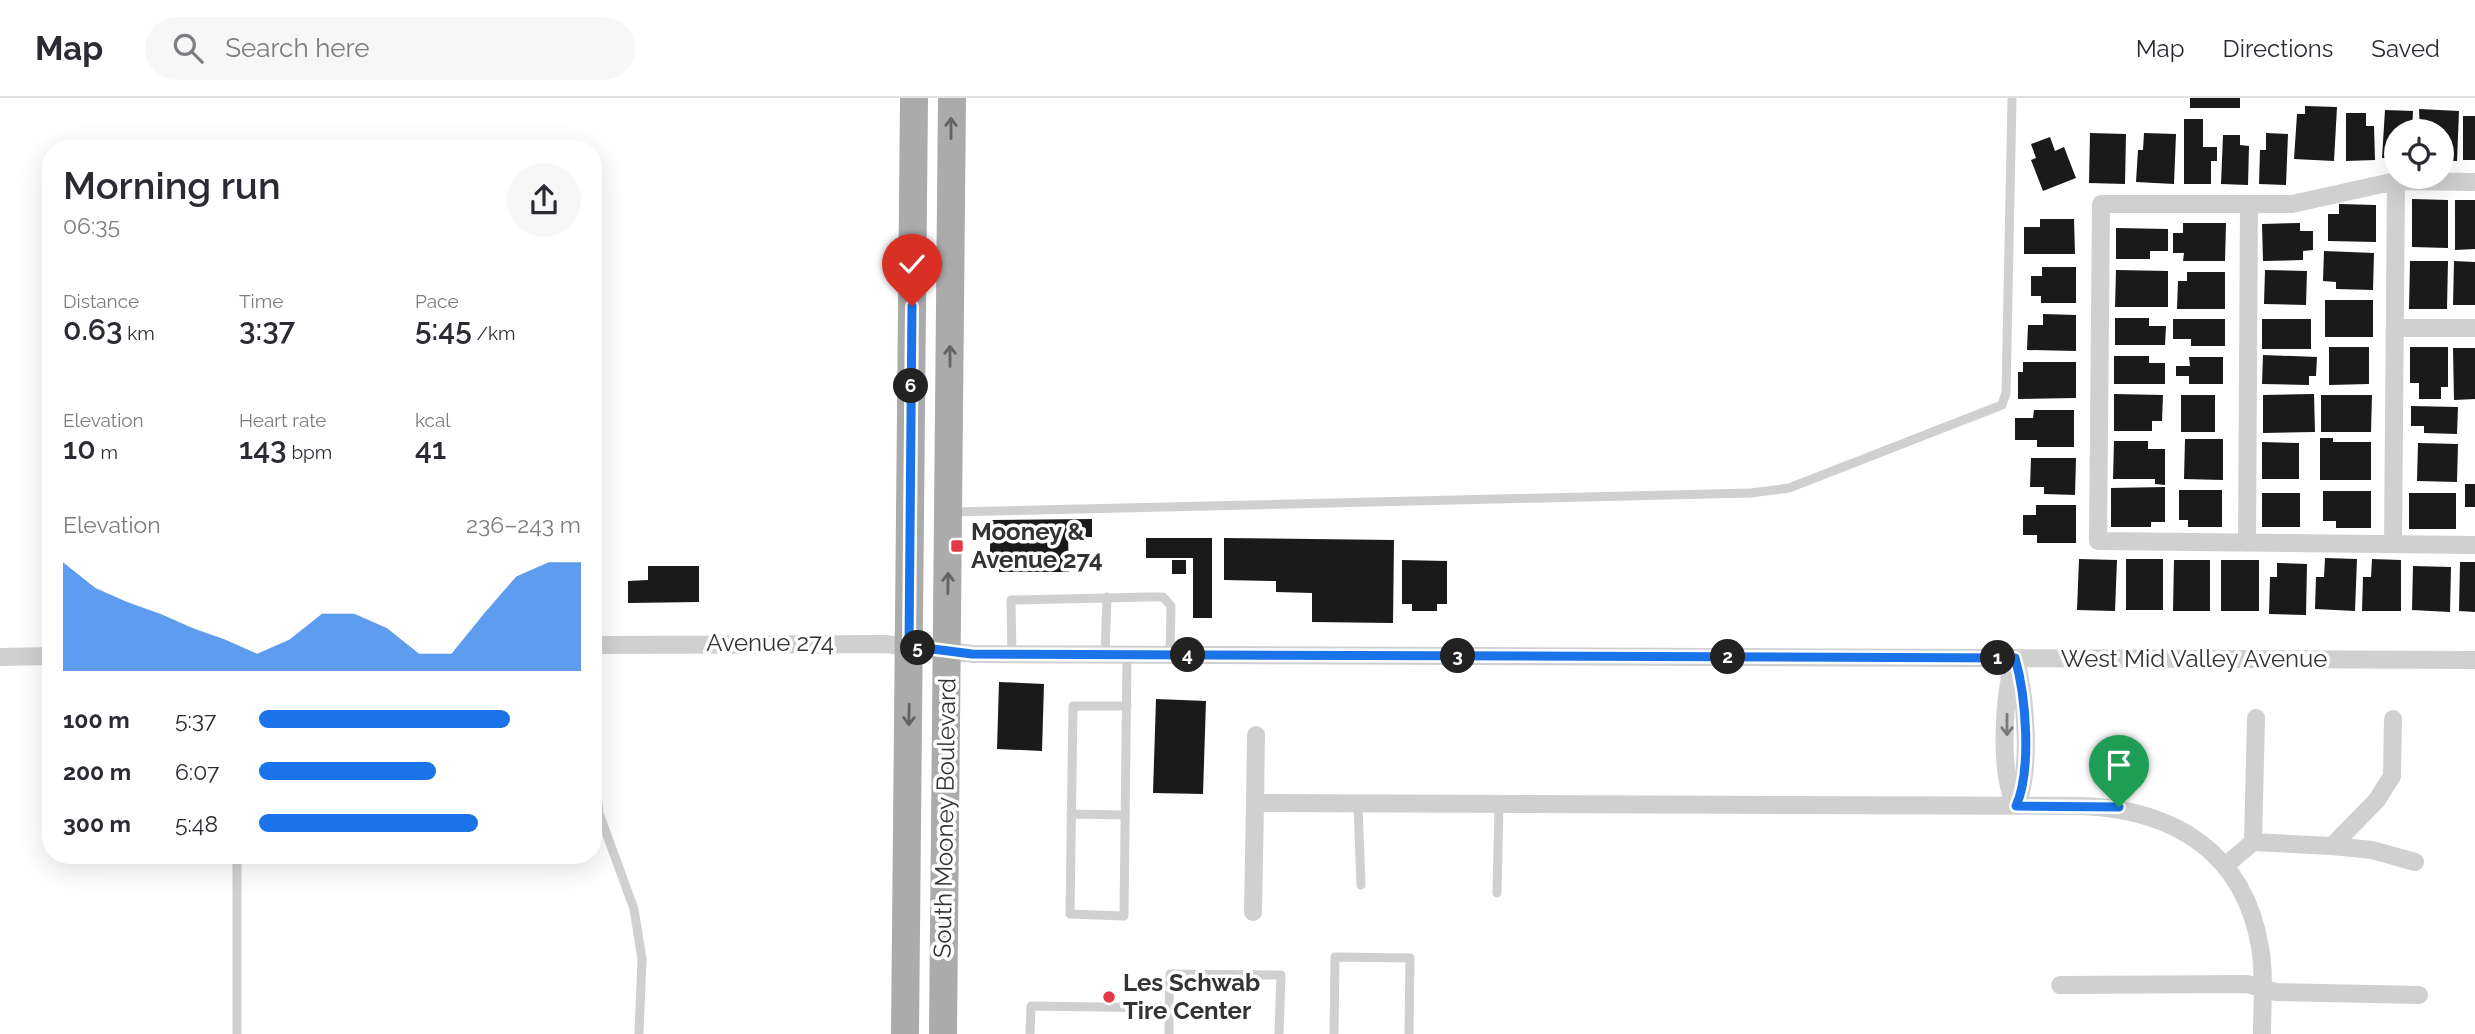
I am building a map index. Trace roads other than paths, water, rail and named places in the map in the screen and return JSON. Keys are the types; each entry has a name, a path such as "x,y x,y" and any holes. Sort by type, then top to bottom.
{"main road":[{"name":"South Mooney Boulevard","path":"905,1034 914,98"},
{"name":"South Mooney Boulevard","path":"943,1034 950,512 951,98"},
{"path":"906,935 918,971 921,1034"}],"street":[{"path":"2454,182 2475,182"},
{"path":"2384,184 2292,204 2101,204 2098,541 2475,545"},
{"path":"2393,544 2396,189"},
{"path":"2247,543 2249,204"},
{"path":"2395,328 2475,328"},
{"name":"Avenue 274","path":"602,645 741,642 909,646 947,652"},
{"name":"West Mid Valley Avenue","path":"947,652 1105,655 2475,660"},
{"path":"0,657 42,656"},
{"path":"2015,658 2007,684 2007,789 2016,806"},
{"path":"2253,842 2256,718"},
{"path":"2332,846 2376,800 2392,776 2393,719"},
{"path":"1253,912 1256,735"},
{"path":"1255,803 2119,807 2173,824 2199,841 2224,866 2242,892 2254,918 2261,950 2262,1034"},
{"path":"2224,866 2253,842 2372,850 2415,862"},
{"path":"2060,985 2247,984 2276,992 2419,995"}],"lane":[{"path":"950,512 1122,510 1772,491 1789,488 1906,445 2002,405 2006,393 2012,98"},
{"path":"1105,655 1107,597"},
{"path":"1012,654 1011,600 1163,597 1168,601 1170,655"},
{"path":"1126,655 1127,706 1124,916 1070,914 1073,706 1127,706"},
{"path":"1358,805 1361,885"},
{"path":"1497,893 1499,806"},
{"path":"602,813 634,909 642,959 639,1034"},
{"path":"1071,814 1125,815"},
{"path":"237,864 237,1034"},
{"path":"1334,1034 1335,957 1348,957 1410,958 1409,1034"},
{"path":"1170,1034 1170,974 1281,975 1279,1034"},
{"path":"1030,1034 1031,1006 1169,1008"}],"place":[{"name":"Mooney & Avenue 274","path":"957,546"},
{"name":"Les Schwab Tire Center","path":"1109,997"}]}
